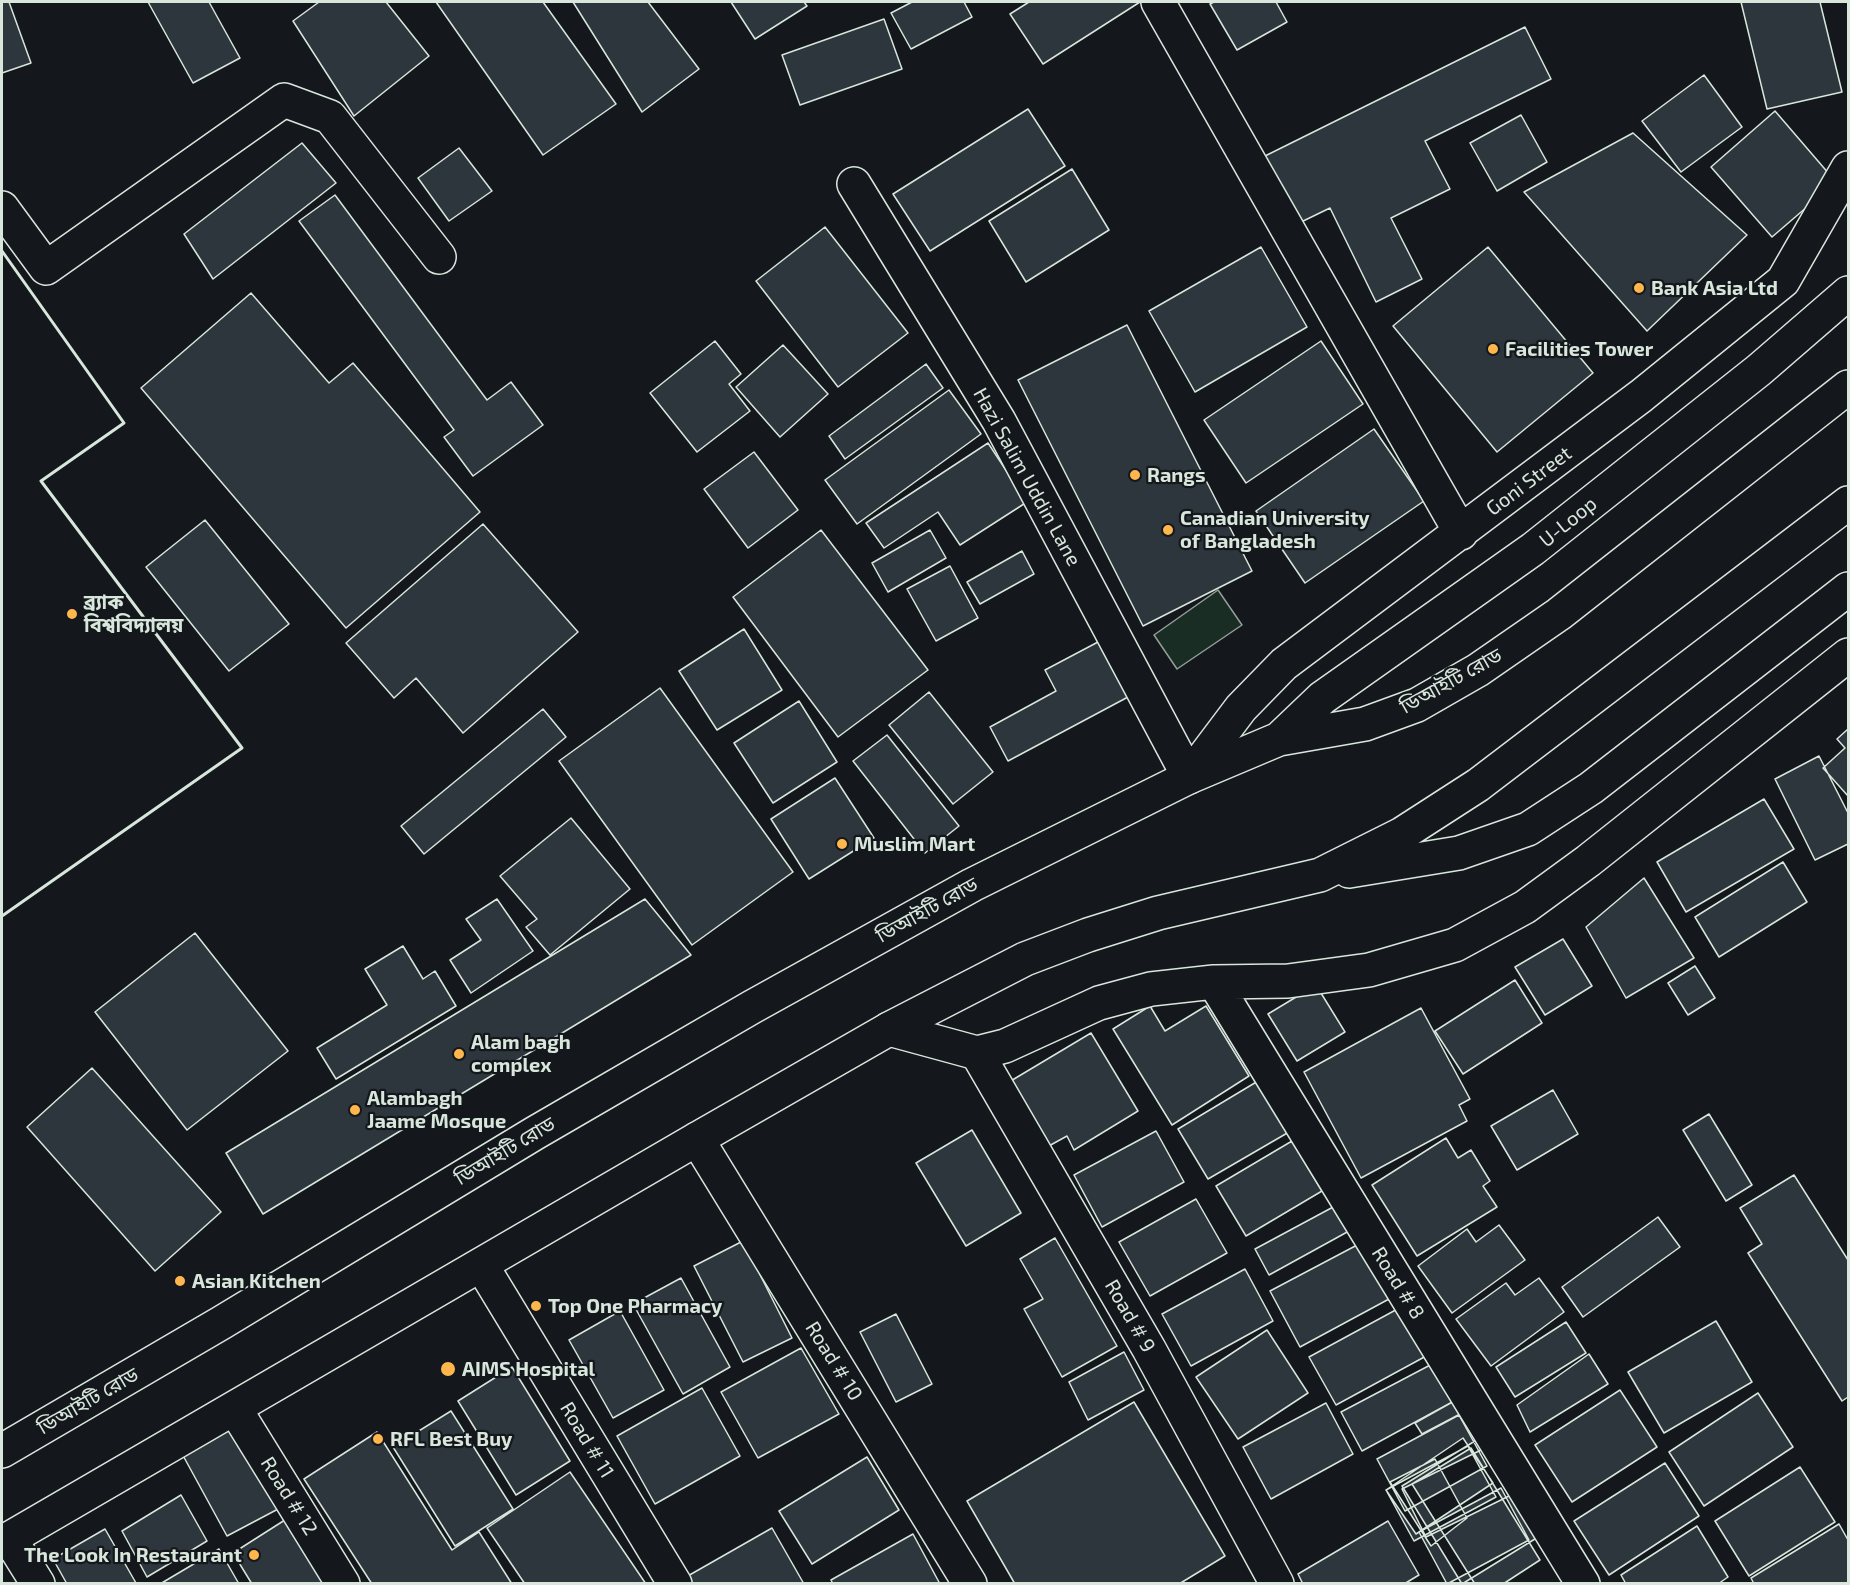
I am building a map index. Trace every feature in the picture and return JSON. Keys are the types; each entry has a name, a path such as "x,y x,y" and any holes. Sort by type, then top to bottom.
{"street":[{"path":"1158,2 1461,533"},
{"path":"2,208 46,268 284,100 330,117 439,257"},
{"name":"Goni Street","path":"1189,777 1241,708 1284,664 1641,396 1783,281 1848,168"},
{"name":"Hazi Salim Uddin Lane","path":"854,184 999,421 1189,777"},
{"name":"U-Loop","path":"1279,739 1322,698 1533,549 1759,370 1848,293"},
{"name":"ডিআইটি রোড","path":"2,1451 221,1323 535,1132 752,1007 972,885 1189,777 1279,739 1365,724 1417,705 1478,670 1559,614 1848,387"},
{"path":"1320,875 1402,834 1478,785 1848,502"},
{"path":"38,1584 6,1541 482,1266 697,1138 889,1029 1025,959 1088,934 1158,913 1320,875 1459,853 1528,829 1610,774 1848,589"},
{"path":"889,1029 977,1053 1005,1046 1099,1003 1151,988 1214,982 1288,981 1370,970 1455,945 1534,901 1848,654"},
{"name":"Road # 8","path":"1214,982 1583,1584"},
{"name":"Road # 9","path":"977,1053 1149,1349 1267,1580"},
{"name":"Road # 10","path":"697,1138 970,1584"},
{"name":"Road # 11","path":"482,1266 675,1584"},
{"name":"Road # 12","path":"235,1409 343,1584"}],"green space":[{"path":"1218,590 1242,625 1177,669 1154,635"}],"building":[{"path":"2,2 9,2 31,63 2,73"},
{"path":"148,2 209,2 240,58 193,83"},
{"path":"319,2 386,2 429,56 354,116 293,21"},
{"path":"436,2 543,2 616,104 543,155"},
{"path":"573,2 648,2 699,69 642,112"},
{"path":"731,2 804,2 807,6 755,39"},
{"path":"912,2 964,2 972,17 911,49 891,13"},
{"path":"1029,2 1140,2 1043,64 1010,14"},
{"path":"1214,2 1276,2 1287,22 1237,50 1210,4"},
{"path":"1741,2 1820,2 1842,92 1767,109"},
{"path":"884,19 902,69 800,105 782,55"},
{"path":"1525,27 1551,79 1425,141 1450,189 1391,218 1422,279 1376,302 1330,208 1297,224 1263,157"},
{"path":"1704,75 1742,127 1681,172 1642,121"},
{"path":"1028,109 1065,166 930,251 893,194"},
{"path":"1775,111 1836,182 1772,237 1711,167"},
{"path":"1521,115 1547,162 1497,191 1470,143"},
{"path":"1633,133 1747,235 1647,331 1524,192"},
{"path":"302,143 336,183 213,279 184,234"},
{"path":"459,148 492,191 449,221 418,178"},
{"path":"1072,169 1109,230 1026,282 989,221"},
{"path":"335,195 487,400 511,382 543,425 473,476 444,437 454,430 299,221"},
{"path":"825,227 908,333 838,387 756,281"},
{"path":"1261,247 1307,327 1195,392 1149,311"},
{"name":"Facilities Tower","path":"1488,247 1593,373 1497,452 1393,326"},
{"path":"251,293 329,383 353,363 480,512 346,628 141,388"},
{"name":"Rangs","path":"1127,325 1252,571 1143,626 1018,380"},
{"path":"715,341 741,374 729,384 750,411 697,452 650,393"},
{"path":"1321,341 1363,404 1246,483 1204,420"},
{"path":"783,345 828,394 780,437 736,387"},
{"path":"926,364 943,388 845,459 829,436"},
{"path":"949,390 981,434 857,524 825,480"},
{"path":"1374,429 1424,501 1305,583 1256,511"},
{"path":"988,443 1027,502 960,545 938,512 884,548 866,523"},
{"path":"754,452 798,510 748,548 704,489"},
{"path":"205,520 289,624 229,671 146,567"},
{"path":"483,524 578,632 463,733 416,678 394,698 346,643"},
{"path":"821,530 928,670 838,737 733,597"},
{"path":"930,530 946,558 888,592 872,563"},
{"path":"1022,551 1034,574 980,604 967,582"},
{"path":"950,566 978,618 936,641 907,589"},
{"path":"744,629 782,690 717,730 679,671"},
{"path":"1098,642 1128,697 1008,761 990,727 1056,691 1045,670"},
{"path":"660,688 793,872 692,945 559,761"},
{"path":"929,692 993,772 953,804 889,725"},
{"path":"799,701 837,762 773,803 734,743"},
{"path":"543,709 566,737 424,854 401,826"},
{"path":"1848,729 1848,796 1823,768 1845,748 1837,739"},
{"path":"887,735 959,826 925,853 853,761"},
{"path":"1819,756 1848,813 1848,844 1815,860 1775,779"},
{"path":"835,778 874,838 809,879 771,819"},
{"path":"1764,799 1794,849 1686,912 1657,862"},
{"path":"571,818 630,889 550,955 526,927 537,919 500,876"},
{"path":"1783,862 1807,902 1719,957 1695,917"},
{"path":"1644,878 1694,958 1626,998 1586,927"},
{"path":"497,899 533,951 471,993 450,960 481,940 466,919"},
{"name":"Alam bagh complex","path":"645,899 691,955 263,1214 226,1153"},
{"path":"195,933 288,1051 187,1130 95,1012"},
{"path":"1563,939 1592,986 1545,1015 1515,967"},
{"path":"403,946 423,979 435,971 456,1006 336,1079 317,1048 387,1005 365,969"},
{"path":"1695,966 1715,998 1688,1015 1668,983"},
{"path":"1515,980 1542,1023 1463,1074 1435,1031"},
{"path":"1316,985 1345,1032 1297,1061 1268,1014"},
{"path":"1150,1006 1165,1031 1206,1006 1249,1076 1172,1125 1113,1029"},
{"path":"1421,1008 1470,1099 1459,1105 1467,1121 1361,1178 1304,1072"},
{"path":"1091,1033 1138,1111 1074,1150 1067,1136 1047,1147 1009,1082"},
{"path":"92,1068 221,1212 155,1271 27,1127"},
{"path":"1258,1081 1289,1132 1208,1179 1178,1129"},
{"path":"1553,1090 1578,1134 1517,1170 1491,1126"},
{"path":"1709,1114 1752,1185 1726,1201 1683,1130"},
{"path":"972,1130 1021,1213 966,1246 916,1163"},
{"path":"1156,1131 1184,1182 1102,1227 1074,1175"},
{"path":"1446,1138 1458,1158 1471,1150 1490,1181 1483,1186 1497,1207 1417,1256 1372,1185"},
{"path":"1292,1141 1322,1191 1246,1236 1216,1186"},
{"path":"1794,1175 1848,1260 1848,1397 1842,1401 1748,1253 1762,1244 1740,1208"},
{"path":"1196,1199 1227,1253 1150,1296 1119,1242"},
{"path":"1335,1206 1349,1231 1269,1275 1255,1249"},
{"path":"1658,1217 1680,1247 1583,1317 1562,1287"},
{"path":"1499,1225 1525,1260 1452,1313 1418,1266 1467,1229 1476,1242"},
{"path":"1055,1238 1117,1346 1062,1377 1024,1309 1043,1299 1020,1259"},
{"path":"743,1241 792,1338 743,1362 694,1266"},
{"path":"1359,1244 1389,1299 1300,1347 1270,1291"},
{"path":"1245,1269 1273,1321 1191,1366 1162,1314"},
{"path":"681,1278 730,1367 683,1394 633,1304"},
{"path":"1539,1278 1564,1312 1491,1366 1456,1319 1506,1283 1515,1295"},
{"path":"1403,1306 1428,1355 1336,1405 1309,1357"},
{"path":"620,1311 664,1390 613,1418 569,1340"},
{"path":"896,1314 932,1384 896,1402 860,1332"},
{"path":"1716,1321 1752,1382 1664,1433 1628,1372"},
{"path":"1566,1322 1586,1353 1515,1397 1496,1367"},
{"path":"1267,1330 1308,1393 1238,1439 1196,1377"},
{"path":"801,1348 839,1414 758,1458 721,1392"},
{"path":"1124,1352 1144,1390 1088,1420 1069,1382"},
{"path":"1589,1354 1608,1384 1530,1432 1517,1405"},
{"path":"1434,1363 1454,1401 1362,1451 1341,1412"},
{"path":"512,1367 570,1461 516,1495 458,1401"},
{"path":"702,1388 740,1456 655,1504 617,1436"},
{"path":"1620,1390 1657,1447 1572,1502 1535,1445"},
{"path":"1758,1393 1793,1447 1704,1506 1669,1452"},
{"path":"1456,1400 1462,1413 1422,1434 1415,1423"},
{"path":"1134,1402 1225,1556 1179,1584 1015,1584 967,1501"},
{"path":"1326,1403 1353,1454 1271,1499 1243,1447"},
{"path":"451,1411 513,1509 455,1546 393,1447"},
{"path":"1459,1415 1487,1466 1405,1511 1377,1459"},
{"path":"232,1420 280,1508 227,1536 180,1450"},
{"path":"377,1432 452,1550 479,1532 512,1584 372,1584 304,1479"},
{"path":"1483,1436 1543,1534 1462,1584 1402,1486"},
{"path":"1463,1438 1493,1483 1416,1534 1386,1490"},
{"path":"1468,1446 1496,1497 1414,1541 1386,1490"},
{"path":"1471,1448 1540,1560 1503,1584 1475,1584 1412,1484"},
{"path":"1485,1448 1509,1496 1426,1537 1402,1489"},
{"path":"867,1457 899,1510 812,1564 779,1511"},
{"path":"1435,1459 1467,1518 1431,1546 1390,1482"},
{"path":"1665,1463 1699,1516 1609,1575 1574,1521"},
{"path":"1800,1467 1835,1522 1749,1576 1715,1521"},
{"path":"570,1472 646,1584 525,1584 487,1528"},
{"path":"1501,1488 1529,1540 1447,1584 1419,1532"},
{"path":"181,1495 207,1541 147,1577 122,1531"},
{"path":"288,1518 329,1584 252,1584 233,1553"},
{"path":"1388,1521 1419,1575 1404,1584 1303,1584 1298,1574"},
{"path":"1839,1524 1848,1540 1848,1584 1754,1584 1751,1578"},
{"path":"1697,1526 1728,1577 1718,1584 1626,1584 1621,1575"},
{"path":"772,1528 804,1584 690,1584 686,1577"},
{"path":"105,1529 136,1583 67,1584 53,1559"},
{"path":"913,1534 940,1584 833,1584 831,1580"},
{"path":"219,1549 239,1584 160,1584"}],"wall":[{"path":"2,251 124,423 41,481 242,748 2,916"}],"place":[{"name":"Bank Asia Ltd","path":"1639,288"},
{"name":"Facilities Tower","path":"1493,349"},
{"name":"Rangs","path":"1135,475"},
{"name":"Canadian University of Bangladesh","path":"1168,530"},
{"name":"ব্র্যাক বিশ্ববিদ্যালয়","path":"72,614"},
{"name":"Muslim Mart","path":"842,844"},
{"name":"Alam bagh complex","path":"459,1054"},
{"name":"Alambagh Jaame Mosque","path":"355,1110"},
{"name":"Asian Kitchen","path":"180,1281"},
{"name":"Top One Pharmacy","path":"536,1306"},
{"name":"AIMS Hospital","path":"448,1369"},
{"name":"RFL Best Buy","path":"378,1439"},
{"name":"The Look In Restaurant","path":"254,1555"}]}
